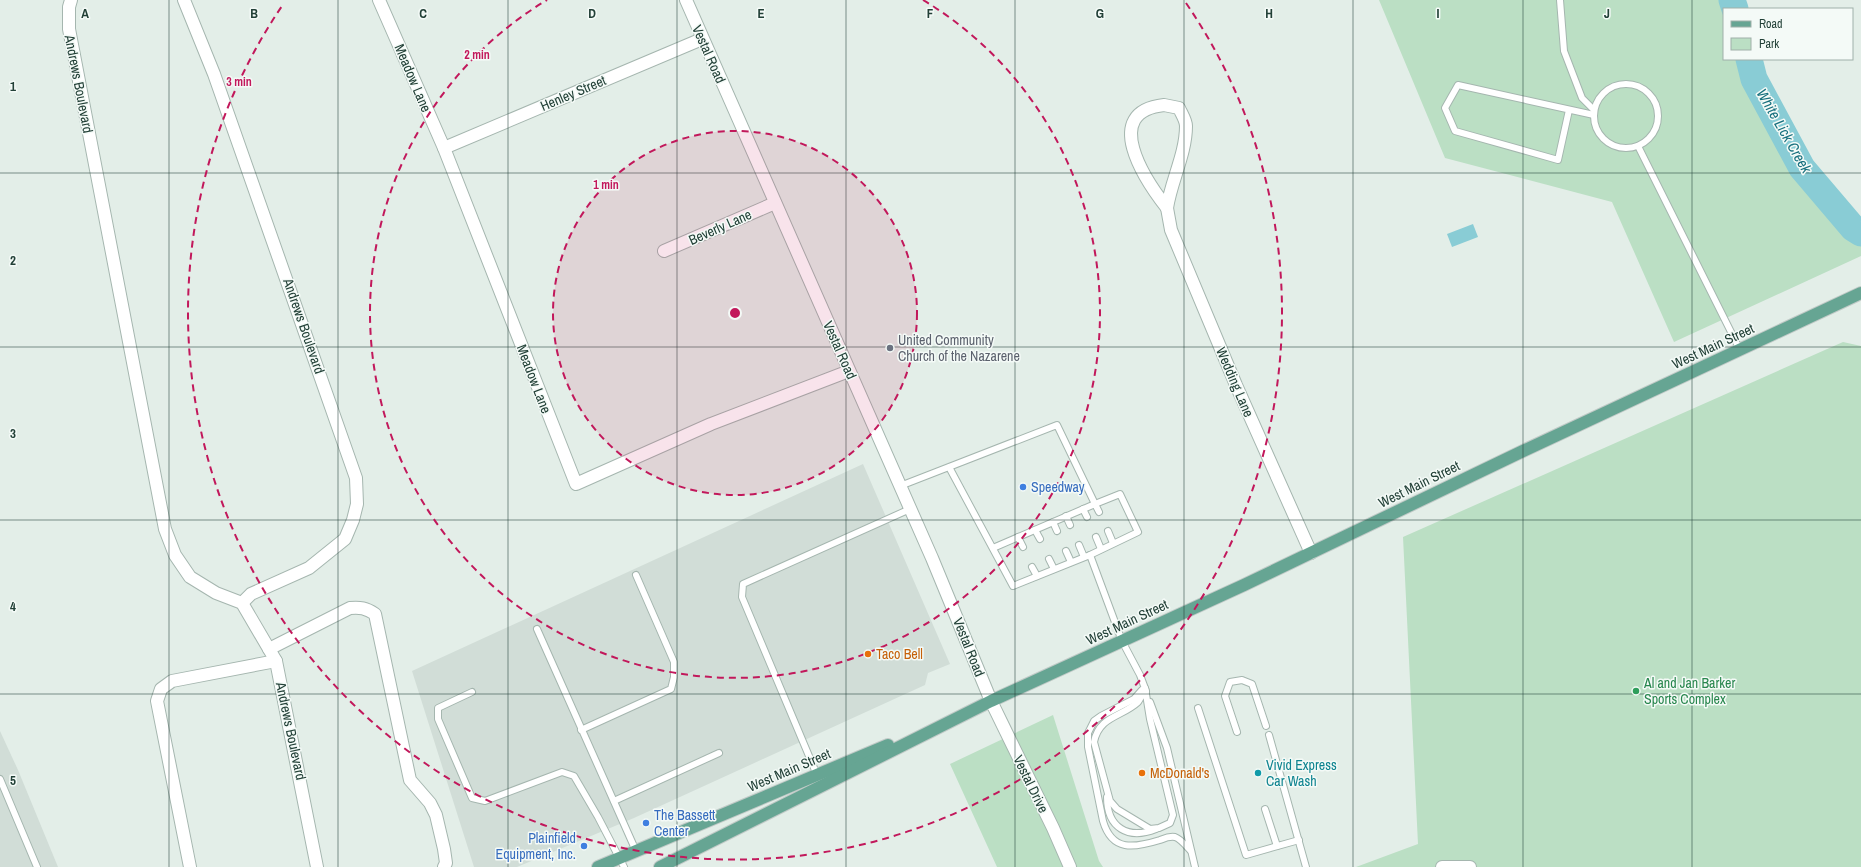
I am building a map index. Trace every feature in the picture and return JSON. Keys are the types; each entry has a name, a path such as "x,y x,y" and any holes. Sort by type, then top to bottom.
{"main road":[{"name":"West Main Street","path":"660,867 991,702 1311,553 1523,451 1861,293"},
{"name":"West Main Street","path":"598,867 621,862 636,851 991,702"}],"street":[{"name":"Andrews Boulevard","path":"71,0 69,7 69,29 165,529 174,555 190,577 216,593 242,604 276,661 318,867"},
{"name":"Andrews Boulevard","path":"184,0 217,81 356,478 357,504 353,520 345,539 309,568 251,594 242,604"},
{"name":"Meadow Lane","path":"380,0 444,148 576,484 711,424 849,371"},
{"name":"Vestal Road","path":"686,0 932,558 991,702"},
{"name":"Henley Street","path":"444,148 702,38"},
{"name":"Wedding Lane","path":"1167,208 1148,184 1132,144 1132,126 1140,112 1152,106 1164,105 1179,108 1186,124 1183,147 1170,188 1167,208 1171,230 1240,393 1311,553"},
{"name":"Beverly Lane","path":"664,252 775,203"},
{"path":"269,648 350,608 359,607 368,609 375,614 410,780 430,803 436,815 444,849 446,863 444,867"},
{"path":"190,867 157,701 161,689 172,681 276,661"},
{"name":"Vestal Drive","path":"991,702 1053,828 1070,867"},
{"path":"1442,867 1470,867"}],"lane":[{"path":"1560,0 1564,51 1582,98 1594,113"},
{"path":"1569,110 1558,160 1455,132 1445,108 1458,85 1569,110 1594,113"},
{"path":"1634,85 1644,90 1654,101 1658,116 1656,126 1651,136 1644,143 1638,146 1623,148 1604,140 1597,131 1594,113 1598,100 1605,92 1614,87 1634,85"},
{"path":"1638,146 1740,350"},
{"path":"900,486 1057,425 1099,512"},
{"path":"949,468 992,548 1013,586 1087,556 1138,532 1120,494 992,548"},
{"path":"816,775 742,597 743,584 910,509"},
{"path":"1083,509 1087,517"},
{"path":"1066,516 1070,525"},
{"path":"1053,522 1056,531"},
{"path":"1035,530 1040,539"},
{"path":"1108,531 1113,543"},
{"path":"1018,537 1023,547"},
{"path":"1096,537 1101,549"},
{"path":"1079,545 1087,556 1122,641 1140,675 1167,748 1196,867"},
{"path":"1066,551 1071,562"},
{"path":"1049,559 1054,569"},
{"path":"1032,567 1037,576"},
{"path":"581,730 671,688 674,677 674,662 636,575"},
{"path":"537,628 636,851"},
{"path":"1237,732 1225,696 1230,682 1242,680 1252,684 1266,726"},
{"path":"1145,688 1139,700 1101,725 1096,732 1094,742 1110,801 1117,809 1150,829 1159,828"},
{"path":"1107,790 1107,804 1110,816 1121,830 1132,834 1138,834 1170,823 1173,815 1150,719 1145,688"},
{"path":"1145,688 1134,699 1100,716 1090,726 1088,733 1088,747 1106,832 1113,841 1122,845 1136,847 1168,837 1176,837 1192,852"},
{"path":"472,692 438,708 438,719 472,798 485,801 562,772 574,776 598,817 621,862"},
{"path":"1198,708 1246,855 1299,840"},
{"path":"1268,735 1306,867"},
{"path":"614,802 718,753"},
{"path":"0,779 37,867"},
{"path":"1265,809 1277,846"}],"shaded area":[{"path":"863,464 950,664 928,673 925,685 634,818 517,867 474,867 412,671"},
{"path":"0,731 18,770 58,867 0,867"}],"green space":[{"path":"1379,0 1732,0 1735,8 1723,8 1723,60 1749,60 1754,79 1802,168 1853,228 1861,233 1861,256 1674,342 1612,202 1445,158"},
{"name":"Al and Jan Barker Sports Complex","path":"1843,342 1861,346 1861,867 1356,867 1418,844 1403,537"},
{"path":"1053,715 1099,861 1103,867 997,867 950,764"}],"water":[{"path":"1473,224 1478,237 1452,247 1447,234"}],"waterway":[{"name":"White Lick Creek","path":"1732,0 1735,8"},
{"name":"White Lick Creek","path":"1749,60 1754,79 1802,168 1853,228 1861,233"}],"place":[{"name":"United Community Church of the Nazarene","path":"890,348"},
{"name":"Speedway","path":"1023,487"},
{"name":"Taco Bell","path":"868,654"},
{"name":"Al and Jan Barker Sports Complex","path":"1636,691"},
{"name":"McDonald's","path":"1142,773"},
{"name":"Vivid Express Car Wash","path":"1258,773"},
{"name":"The Bassett Center","path":"646,823"},
{"name":"Plainfield Equipment, Inc.","path":"584,846"}]}
